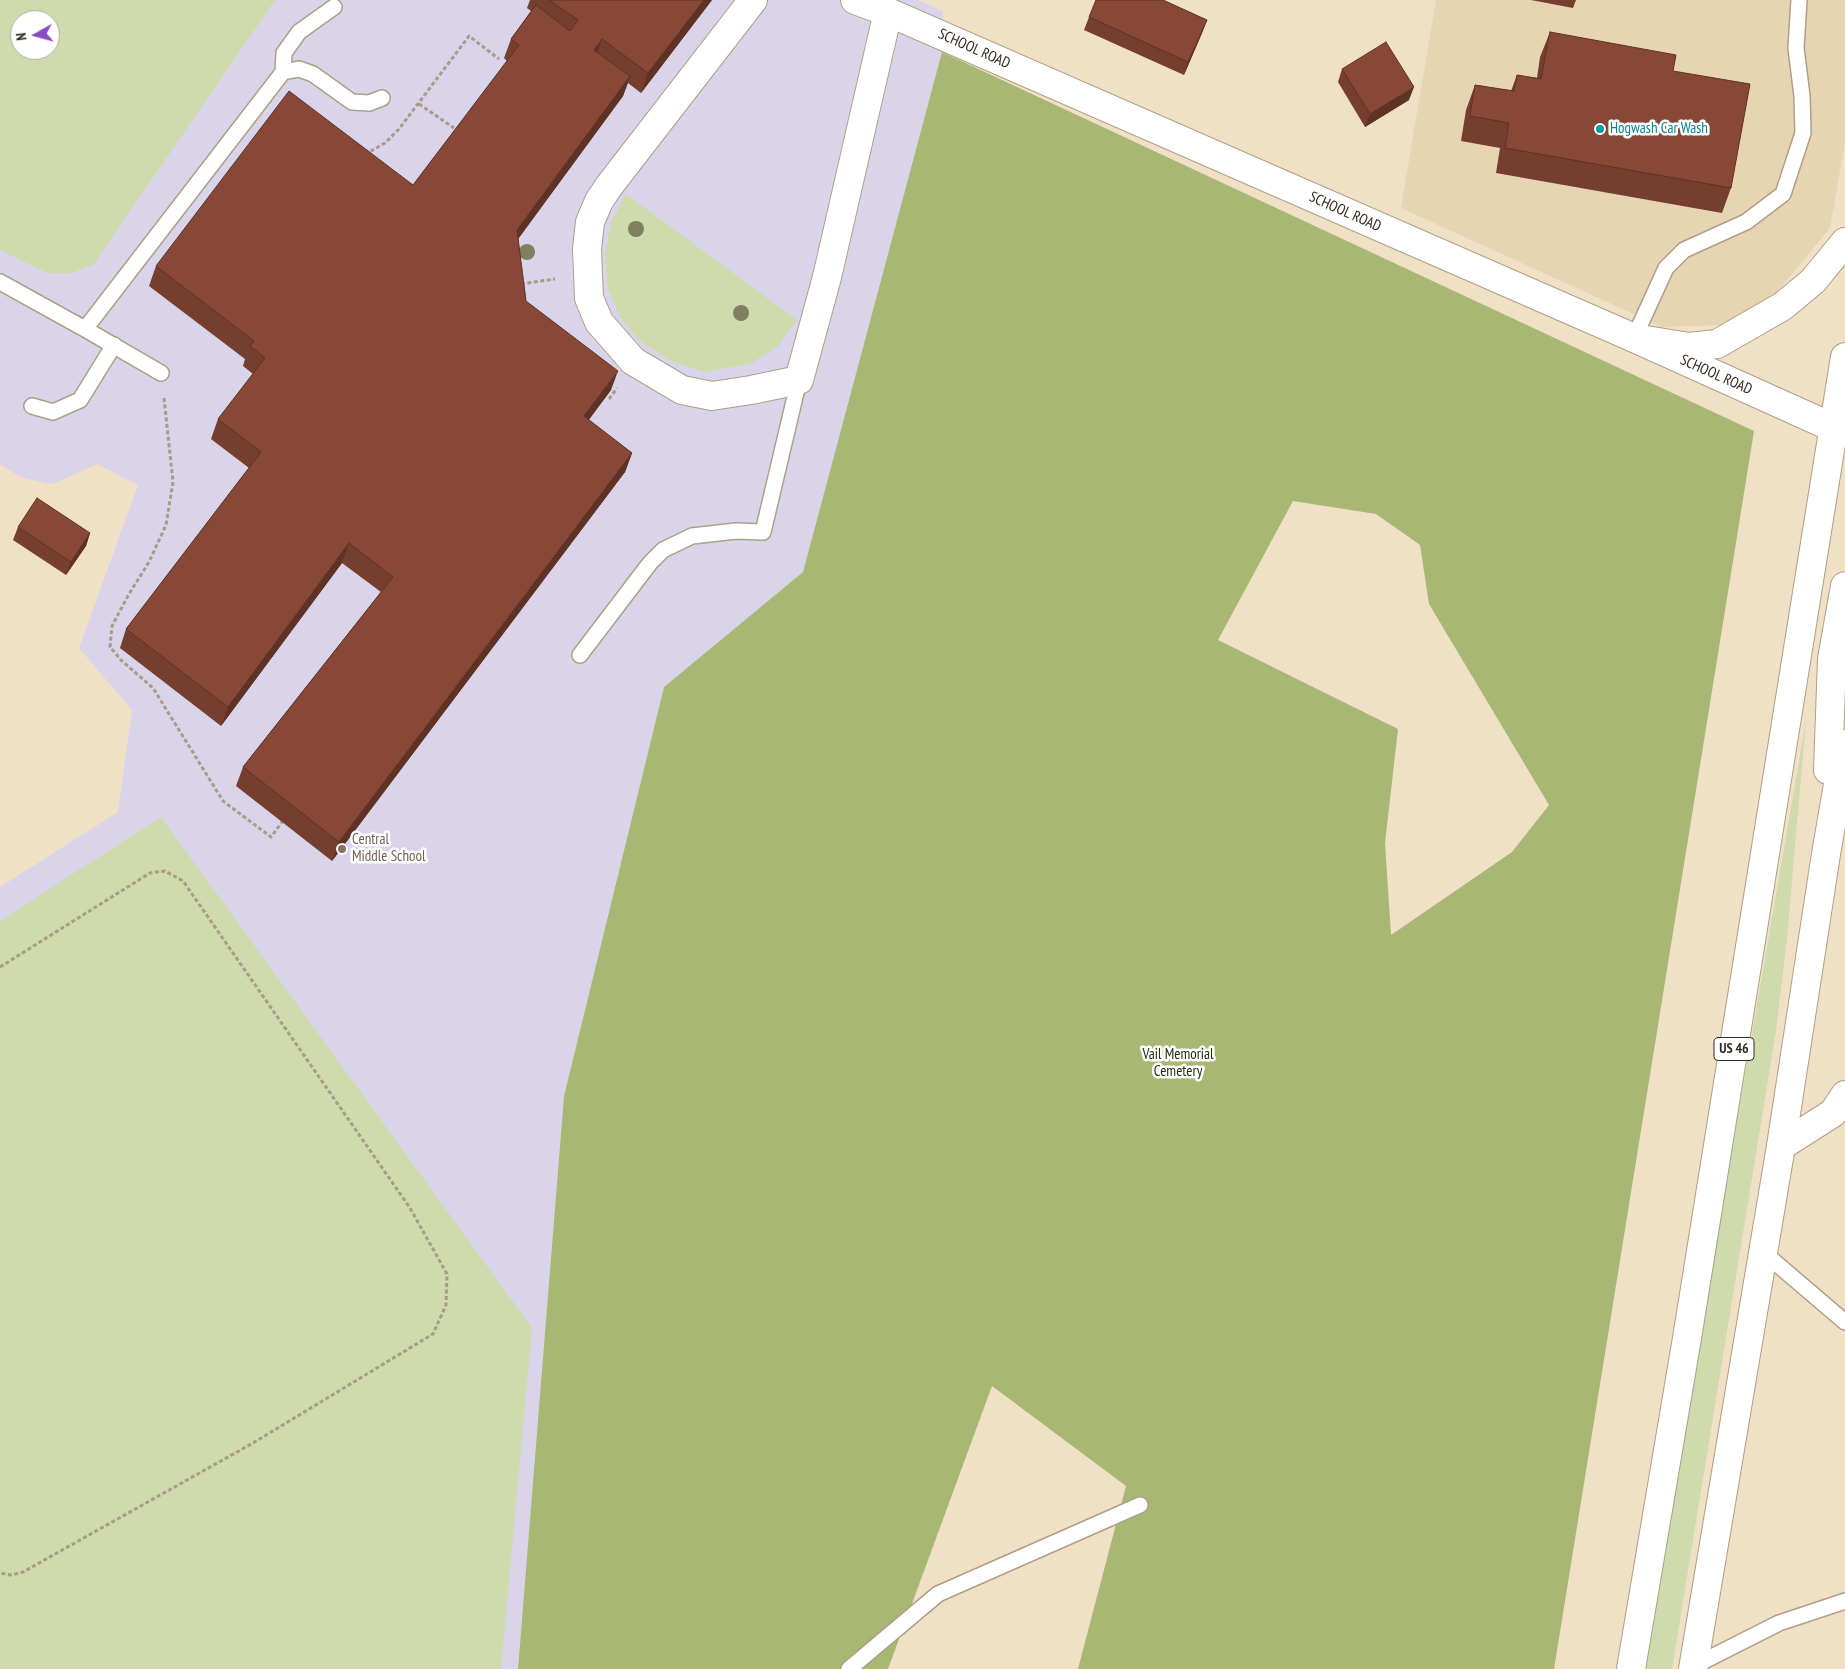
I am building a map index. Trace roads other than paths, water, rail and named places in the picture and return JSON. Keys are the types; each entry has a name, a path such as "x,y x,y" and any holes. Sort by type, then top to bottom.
{"main road":[{"path":"753,0 599,201 590,222 587,248 589,298 598,322 633,361 682,390 712,396 799,380 827,277 888,12"},
{"name":"SCHOOL ROAD","path":"855,0 888,12 1634,338 1839,433"},
{"path":"1634,338 1689,347 1716,344 1783,306 1813,281 1845,242"},
{"name":"US 46","path":"1632,1669 1839,433 1845,357"},
{"path":"1826,854 1832,659 1845,586"},
{"path":"1694,1668 1781,1146 1845,744"},
{"path":"1781,1146 1833,1113 1845,1095"}],"lane":[{"path":"1634,338 1666,268 1684,250 1746,222 1783,194 1803,133 1802,96 1796,48 1799,0"},
{"path":"86,328 283,72 284,53 299,32 334,7"},
{"path":"283,72 299,69 313,74 352,102 369,103 382,98"},
{"path":"0,282 86,328 161,373"},
{"path":"32,406 53,412 80,400 114,345"},
{"path":"580,655 650,563 663,550 692,536 736,531 763,532 799,380"},
{"path":"1763,1252 1845,1322"},
{"path":"849,1669 938,1594 1140,1505"},
{"path":"1694,1668 1779,1623 1845,1601"}],"place":[{"name":"Hogwash Car Wash","path":"1600,129"},
{"name":"Central Middle School","path":"342,849"}],"park label":[{"name":"Vail Memorial Cemetery","path":"1178,1064"}]}
